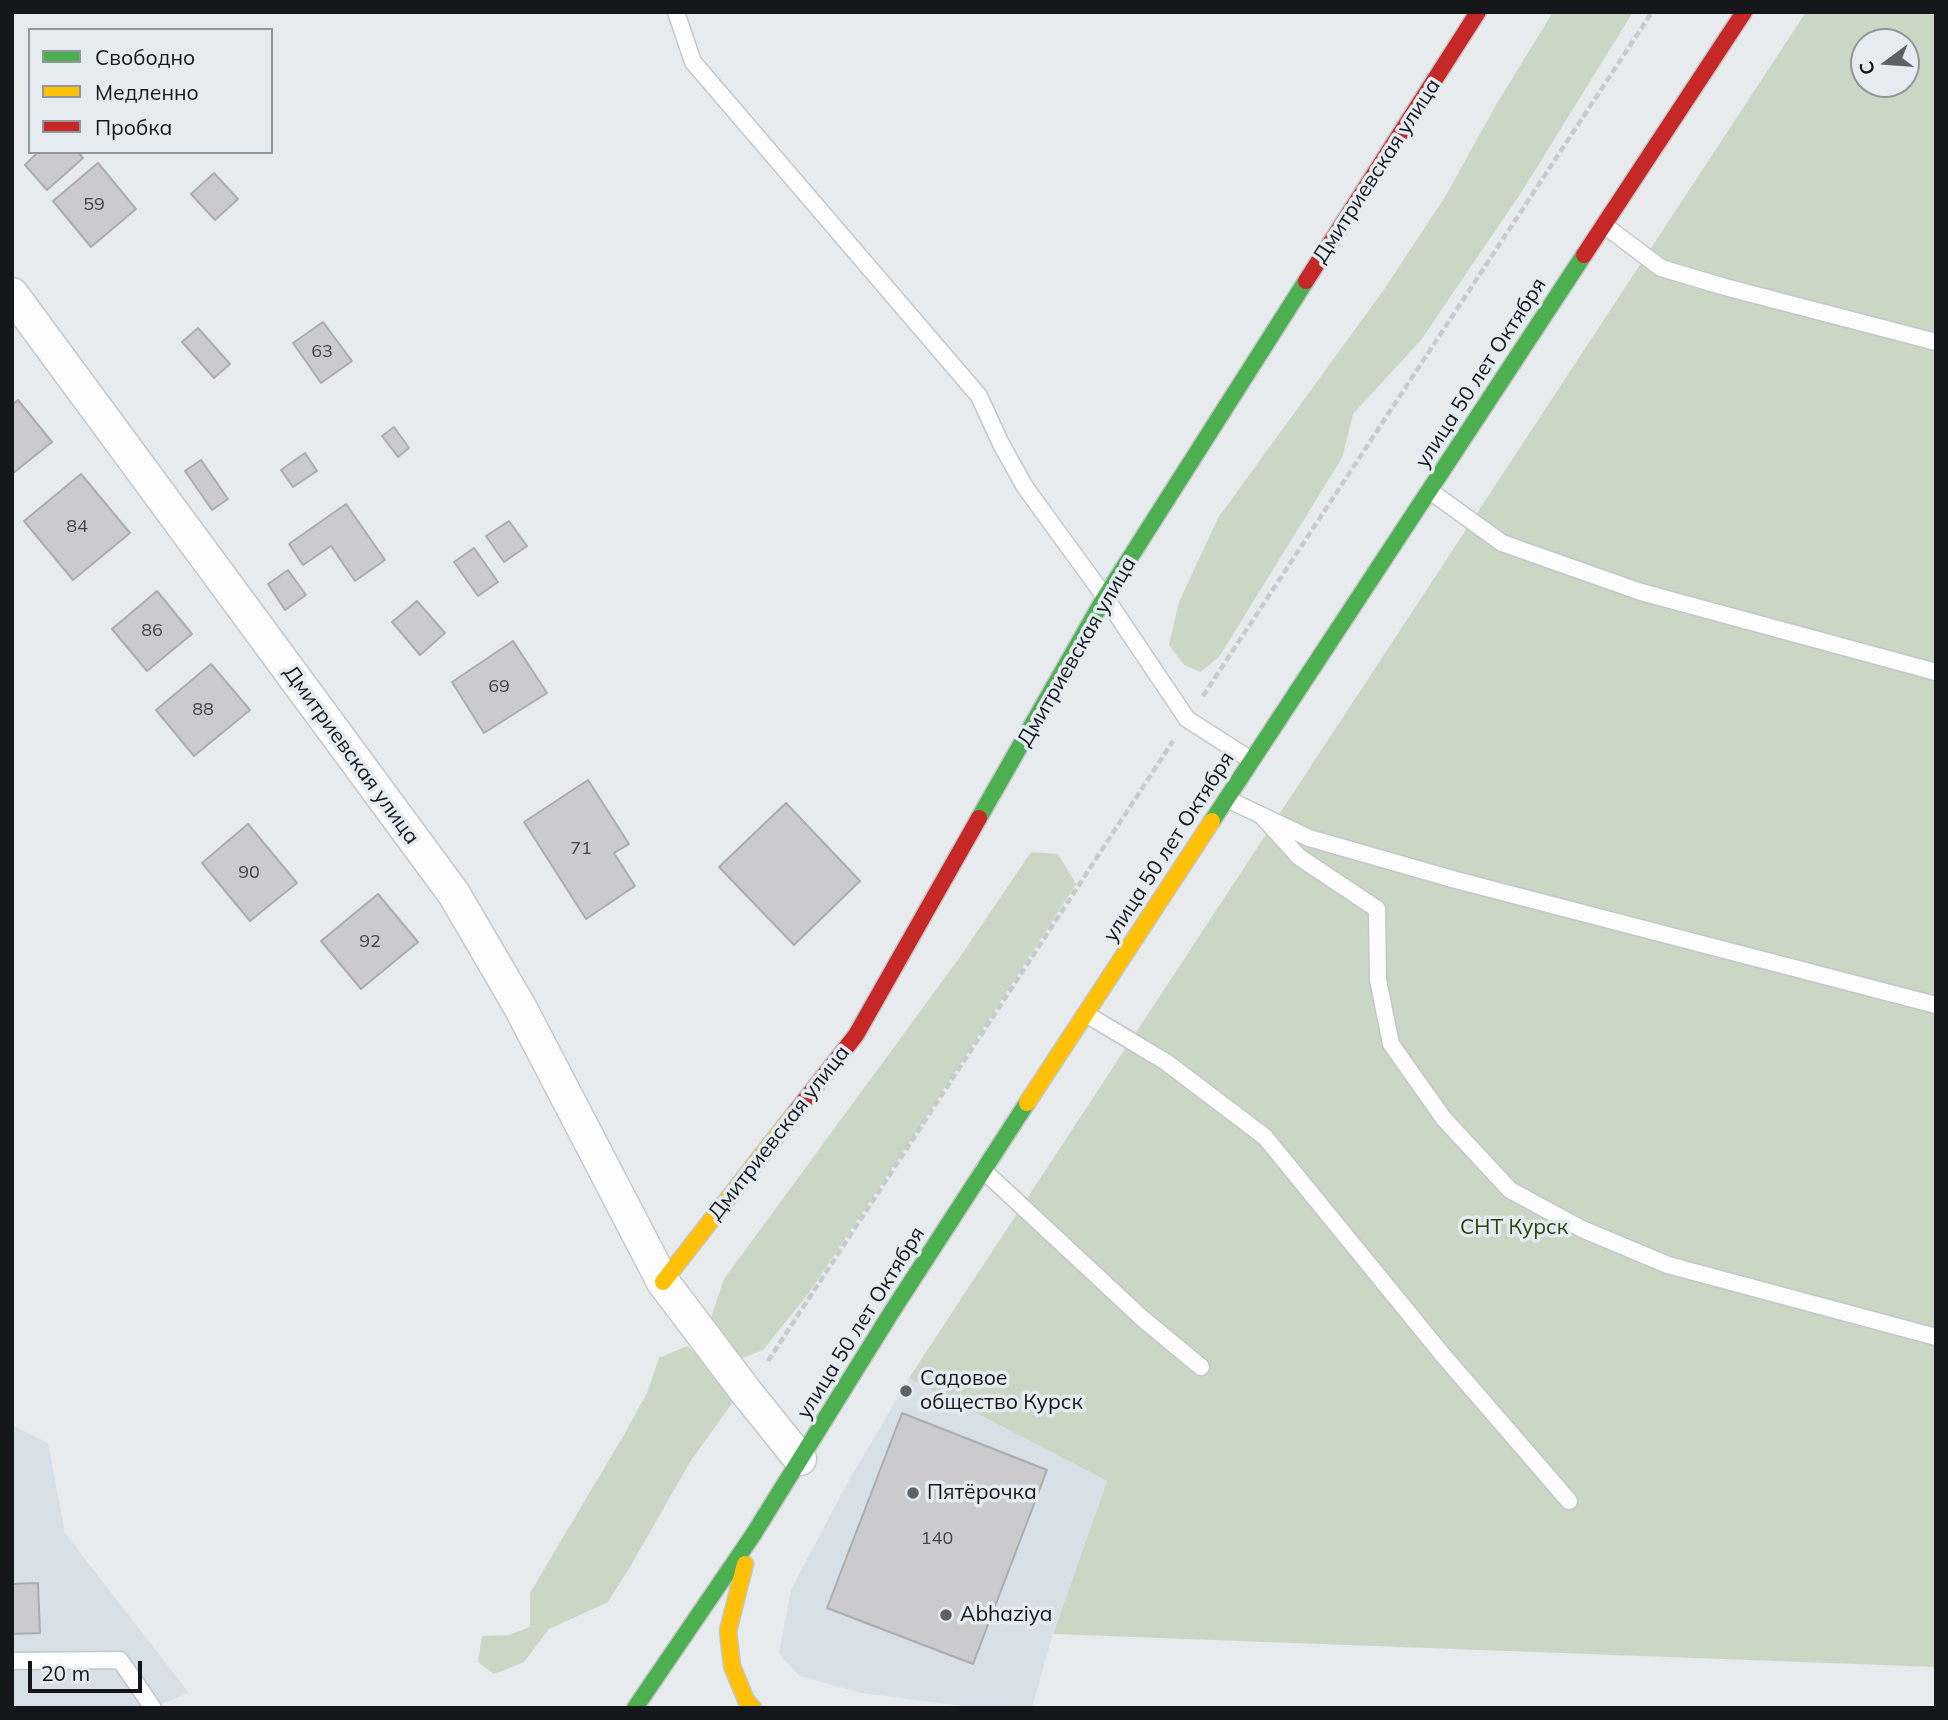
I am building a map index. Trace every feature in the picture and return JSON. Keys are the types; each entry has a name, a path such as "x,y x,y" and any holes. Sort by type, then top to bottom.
{"main road":[{"name":"Дмитриевская улица","path":"663,1282 856,1035 1105,597 1478,12"},
{"name":"улица 50 лет Октября","path":"635,1708 753,1535 983,1170 1744,12"},
{"path":"753,1535 728,1631 732,1666 746,1700 753,1708"}],"street":[{"name":"Дмитриевская улица","path":"12,293 454,894 520,1007 663,1282 800,1460"}],"lane":[{"path":"676,12 693,62 979,396 1000,444 1025,487 1105,597 1187,719 1251,760"},
{"path":"1604,225 1661,268 1936,342"},
{"path":"1430,491 1502,543 1641,592 1936,672"},
{"path":"1227,799 1309,838 1456,880 1936,1005"},
{"path":"1261,815 1299,857 1377,909 1378,980 1391,1044 1444,1119 1510,1190 1581,1228 1668,1265 1936,1337"},
{"path":"1086,1014 1166,1062 1265,1138 1442,1354 1569,1502"},
{"path":"983,1170 1143,1319 1201,1367"},
{"path":"12,1661 120,1660 153,1708"}],"shaded area":[{"path":"909,1378 1107,1481 1053,1633 1032,1708 978,1708 862,1693 799,1676 779,1653 791,1590 844,1489"},
{"path":"12,1425 48,1443 65,1533 189,1693 150,1708 12,1708"}],"green space":[{"path":"1553,12 1633,12 1521,193 1421,340 1353,414 1342,458 1219,657 1200,672 1184,665 1169,645 1179,602 1218,518 1385,288 1445,197 1496,105"},
{"name":"СНТ Курск","path":"1806,12 1936,12 1936,1667 1053,1634 1107,1481 909,1378"},
{"path":"1031,852 1058,854 1076,884 923,1122 808,1294 763,1350 740,1359 710,1320 724,1279 960,957"},
{"path":"687,1346 716,1372 733,1402 690,1462 608,1602 549,1629 524,1662 494,1674 478,1662 482,1636 509,1635 530,1627 530,1593 647,1393 659,1358"}],"building":[{"path":"36,154 80,154 83,158 47,190 25,165"},
{"path":"98,163 136,209 91,247 53,201"},
{"path":"214,173 238,199 215,220 191,194"},
{"path":"323,322 352,361 321,383 293,343"},
{"path":"198,328 230,364 214,378 182,342"},
{"path":"18,400 52,442 12,474 12,405"},
{"path":"394,427 409,448 398,457 382,436"},
{"path":"305,453 317,471 293,487 281,470"},
{"path":"201,460 228,499 212,510 185,471"},
{"path":"81,474 130,533 73,580 24,521"},
{"path":"346,504 385,560 355,581 331,546 303,565 289,544"},
{"path":"509,521 527,546 504,562 486,536"},
{"path":"474,548 498,582 478,596 454,562"},
{"path":"288,570 306,595 285,610 268,584"},
{"path":"157,591 192,634 147,671 112,629"},
{"path":"417,601 445,633 420,655 392,622"},
{"path":"513,641 547,693 484,733 452,682"},
{"path":"211,664 250,710 194,756 156,710"},
{"path":"588,780 629,844 614,853 635,886 586,919 524,822"},
{"path":"786,803 860,881 794,945 719,867"},
{"path":"248,824 297,883 250,921 202,863"},
{"path":"378,894 418,942 361,989 321,941"},
{"path":"902,1413 1047,1470 973,1664 827,1608"},
{"path":"38,1583 40,1633 12,1634 12,1584"}],"traffic: fast":[{"path":"1212,821 1584,255"},
{"path":"979,818 1105,597 1306,281"},
{"path":"635,1708 753,1535 891,1313 1027,1103"}],"traffic: slow":[{"path":"1027,1103 1212,821"},
{"path":"663,1282 794,1114"},
{"path":"745,1564 728,1631 732,1666 746,1700 753,1708"}],"traffic: jam":[{"path":"1306,281 1478,12"},
{"path":"1584,255 1744,12"},
{"path":"794,1114 856,1035 979,818"}],"place":[{"name":"Садовое общество Курск","path":"906,1391"},
{"name":"Пятёрочка","path":"913,1493"},
{"name":"Abhaziya","path":"946,1615"}]}
